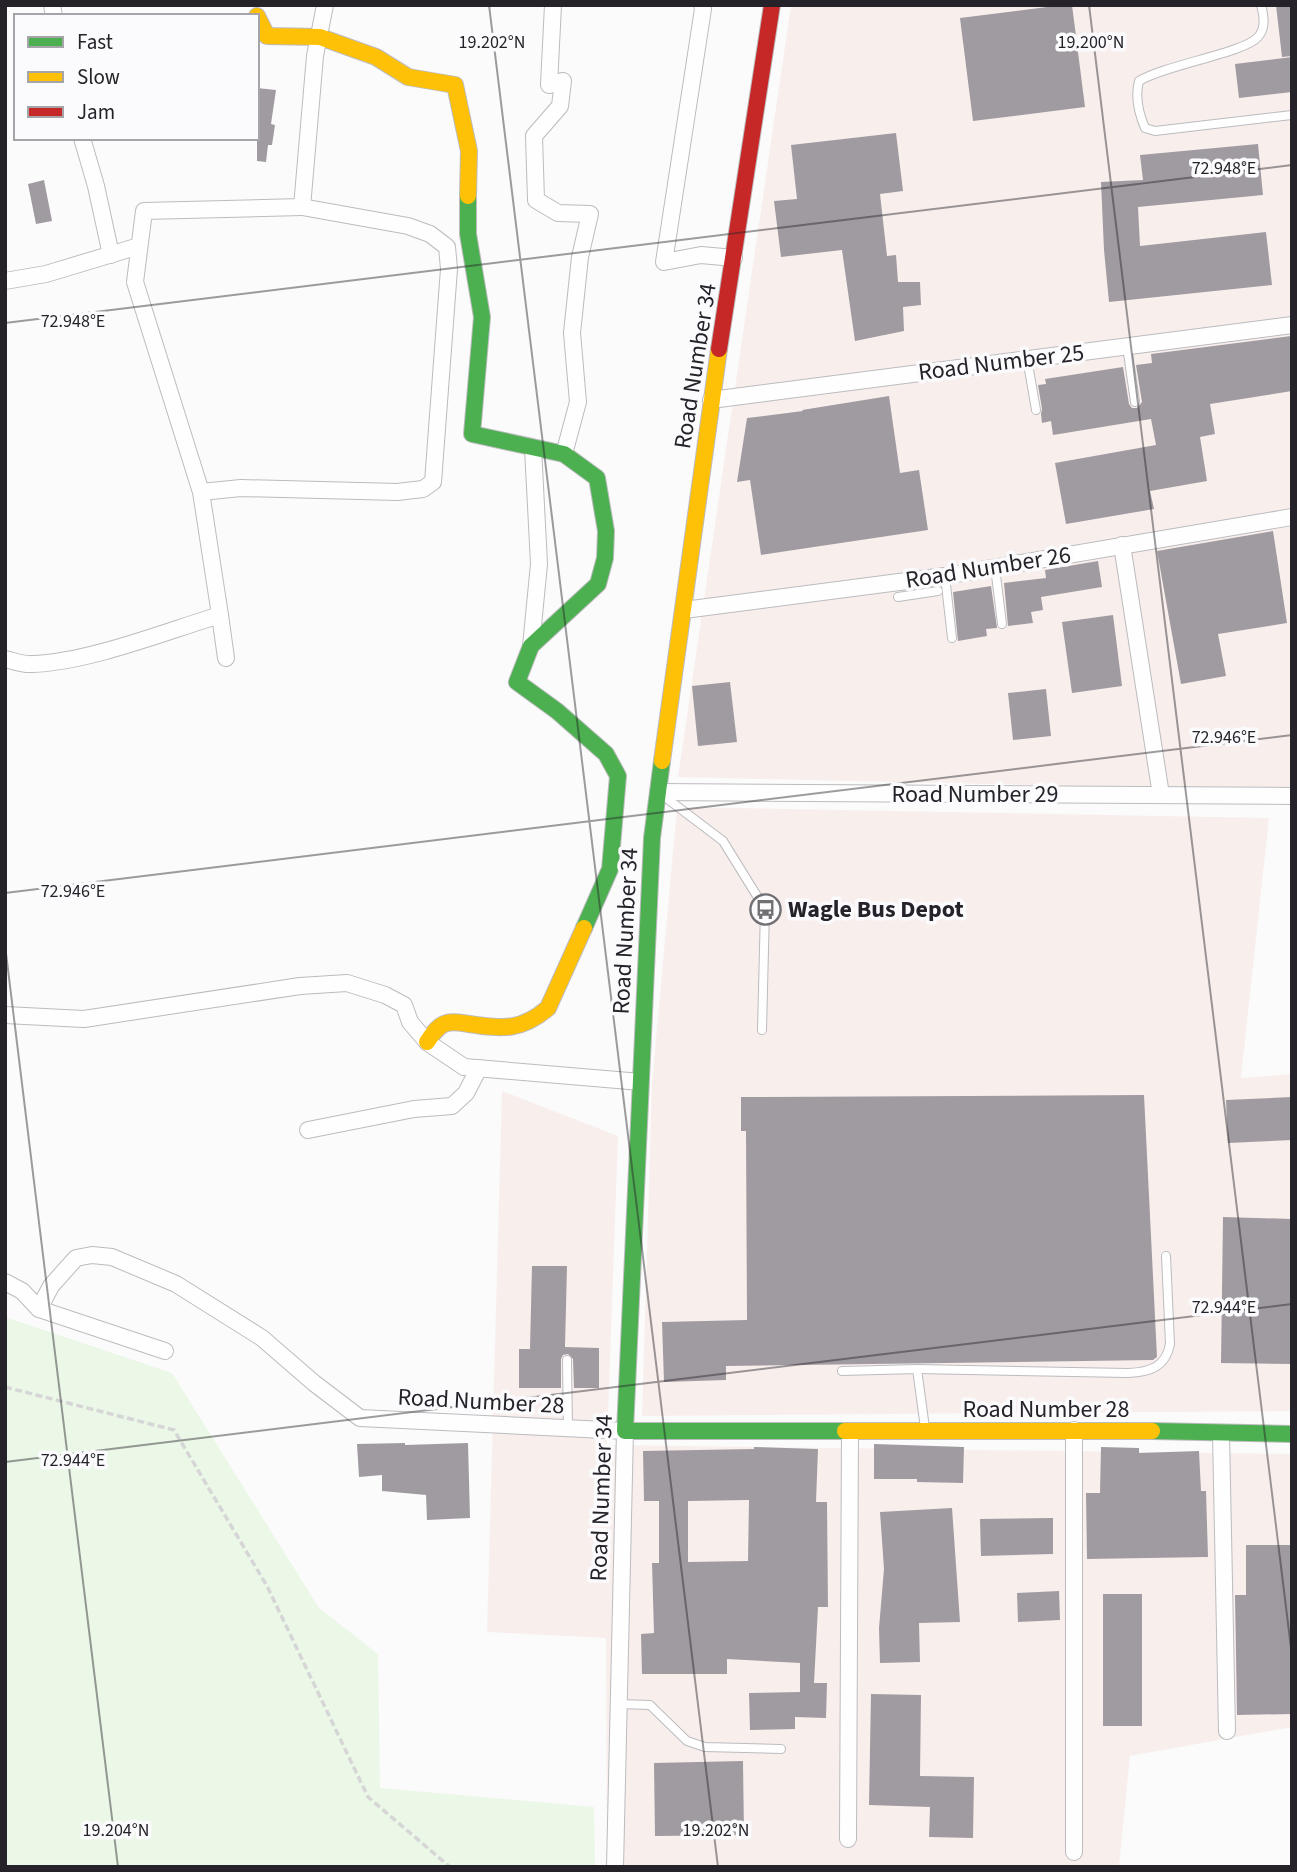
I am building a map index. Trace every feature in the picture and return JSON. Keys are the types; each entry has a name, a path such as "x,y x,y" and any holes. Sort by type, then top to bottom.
{"street":[{"path":"302,207 315,56 325,5"},
{"path":"554,5 549,85 563,81 560,106 534,136 536,201 558,213 590,214 580,257 572,333 578,401 564,454"},
{"path":"702,5 664,262 701,255 734,258"},
{"name":"Road Number 34","path":"615,1867 625,1431 652,838 711,400 772,5"},
{"path":"259,20 267,36 320,37 376,57 408,77 455,85 469,151 468,234 482,317 472,434 564,454 597,478 605,512 607,543 598,584 531,646"},
{"path":"83,140 111,256"},
{"path":"201,492 240,488 397,492 423,489 433,482 449,269 446,247 430,234 408,226 302,207 144,211 135,282 201,492 226,658"},
{"path":"5,281 46,274 139,246"},
{"name":"Road Number 25","path":"711,400 1292,324"},
{"path":"427,1042 439,1027 449,1022 501,1029 519,1028 535,1021 548,1008 610,869 618,776 606,754 557,711 517,682 531,646 539,564 533,448"},
{"name":"Road Number 26","path":"684,610 915,587 945,576 1292,517"},
{"path":"1122,545 1161,795"},
{"path":"5,659 29,665 60,661 220,615"},
{"name":"Road Number 29","path":"659,792 1292,796"},
{"path":"5,1016 85,1020 300,986 347,983 385,995 404,1005 410,1022 427,1042 464,1067 641,1082"},
{"path":"308,1130 414,1110 452,1106 466,1093 479,1068"},
{"name":"Road Number 28","path":"39,1309 51,1286 76,1258 92,1255 112,1257 176,1284 262,1338 360,1418 625,1431 1074,1430 1292,1434"},
{"path":"5,1282 22,1291 39,1309 165,1351"},
{"path":"1074,1430 1074,1852"},
{"path":"848,1839 850,1432"},
{"path":"1221,1434 1227,1731"}],"lane":[{"path":"1261,5 1264,22 1262,30 1250,43 1166,69 1139,81 1137,89 1141,120 1145,128 1154,131 1292,115"},
{"path":"1127,345 1135,402"},
{"path":"1027,358 1036,410"},
{"path":"995,567 1002,624"},
{"path":"945,576 952,638"},
{"path":"898,597 915,587 938,591"},
{"path":"659,792 723,841 765,909 762,1030"},
{"path":"842,1371 917,1369 1128,1373 1153,1369 1168,1355 1170,1344 1166,1256"},
{"path":"567,1360 568,1427"},
{"path":"917,1369 926,1432"},
{"path":"618,1704 650,1705 687,1741 705,1747 782,1749"}],"path":[{"path":"5,1387 174,1430 267,1586 368,1797 450,1867"}],"shaded area":[{"path":"791,5 1292,5 1292,791 678,777"},
{"path":"677,807 1269,818 1241,1078 1292,1074 1292,1411 642,1416 652,1083"},
{"path":"502,1091 618,1136 607,1445 1292,1454 1292,1727 1130,1756 1119,1867 607,1867 606,1638 487,1632"}],"green space":[{"path":"5,1317 172,1373 319,1608 378,1654 380,1788 594,1807 595,1867 5,1867"}],"building":[{"path":"1072,5 1085,107 973,121 960,18"},
{"path":"1276,5 1292,5 1292,56 1282,57"},
{"path":"1292,57 1292,92 1239,98 1235,64"},
{"path":"259,88 276,90 271,124 275,125 272,145 268,145 266,162 257,161"},
{"path":"896,133 903,191 880,194 887,256 896,255 898,282 920,282 921,305 903,307 904,331 855,341 842,250 781,257 774,201 797,199 791,145"},
{"path":"1258,144 1263,195 1138,207 1140,246 1266,232 1272,285 1109,302 1101,182 1143,180 1140,155"},
{"path":"44,180 52,221 36,224 28,184"},
{"path":"1291,336 1292,391 1210,404 1215,434 1200,437 1207,481 1150,491 1154,509 1066,524 1055,463 1156,445 1151,419 1053,435 1051,421 1042,423 1038,385 1046,384 1045,379 1123,367 1129,404 1132,408 1137,408 1142,402 1136,365 1152,363 1151,354"},
{"path":"889,396 900,473 919,470 928,530 761,555 750,480 737,482 747,418"},
{"path":"1273,531 1287,623 1218,634 1226,676 1181,684 1157,551"},
{"path":"1098,561 1102,587 1041,597 1043,610 1031,612 1033,623 1008,626 1004,583 1046,578 1045,570"},
{"path":"991,586 997,628 986,629 987,636 958,641 953,592"},
{"path":"1113,615 1122,686 1072,693 1062,622"},
{"path":"730,682 737,742 698,746 692,686"},
{"path":"1046,689 1051,736 1013,740 1008,693"},
{"path":"1144,1095 1157,1357 1153,1360 726,1366 726,1380 664,1382 662,1322 747,1320 746,1131 741,1131 741,1097"},
{"path":"1292,1097 1292,1140 1228,1143 1226,1100"},
{"path":"1223,1217 1292,1219 1292,1364 1221,1363"},
{"path":"532,1266 567,1266 565,1347 599,1348 599,1388 574,1388 573,1359 568,1354 561,1359 561,1388 519,1388 519,1349 530,1349"},
{"path":"468,1443 470,1518 427,1520 426,1495 382,1491 382,1475 359,1477 357,1444"},
{"path":"874,1444 964,1447 963,1483 874,1479"},
{"path":"1101,1447 1139,1448 1139,1453 1199,1451 1201,1491 1206,1491 1208,1557 1087,1559 1086,1493 1100,1493"},
{"path":"818,1449 816,1502 827,1502 828,1607 818,1607 814,1683 827,1683 826,1718 795,1717 795,1729 750,1730 749,1693 800,1692 800,1663 727,1659 727,1674 642,1674 641,1634 654,1633 652,1563 659,1563 659,1501 644,1501 643,1451","holes":["749,1500 748,1561 688,1562 688,1501"]},
{"path":"952,1508 960,1622 919,1623 920,1662 880,1663 879,1628 884,1569 880,1512"},
{"path":"1053,1518 1053,1554 981,1556 980,1519"},
{"path":"1246,1545 1292,1545 1292,1714 1237,1715 1235,1595 1246,1595"},
{"path":"1059,1591 1060,1620 1018,1622 1017,1593"},
{"path":"1103,1594 1142,1594 1142,1726 1103,1726"},
{"path":"871,1694 921,1695 920,1776 974,1777 973,1838 929,1837 930,1807 869,1805"},
{"path":"743,1761 744,1835 655,1836 654,1763"}],"traffic: fast":[{"path":"468,196 468,234 482,317 472,434 564,454 597,478 606,531 605,558 598,584 531,646 517,682 557,711 606,754 618,776 610,869 584,928"},
{"path":"662,761 652,838 625,1431 845,1431"},
{"path":"1152,1431 1292,1434"}],"traffic: slow":[{"path":"259,20 267,36 320,37 376,57 408,77 455,85 469,151 468,196"},
{"path":"662,761 719,349"},
{"path":"427,1042 438,1028 447,1023 511,1026 529,1021 548,1008 584,928"},
{"path":"845,1431 1152,1431"}],"traffic: jam":[{"path":"719,349 772,5"}],"place":[{"name":"Wagle Bus Depot","path":"765,909"}]}
